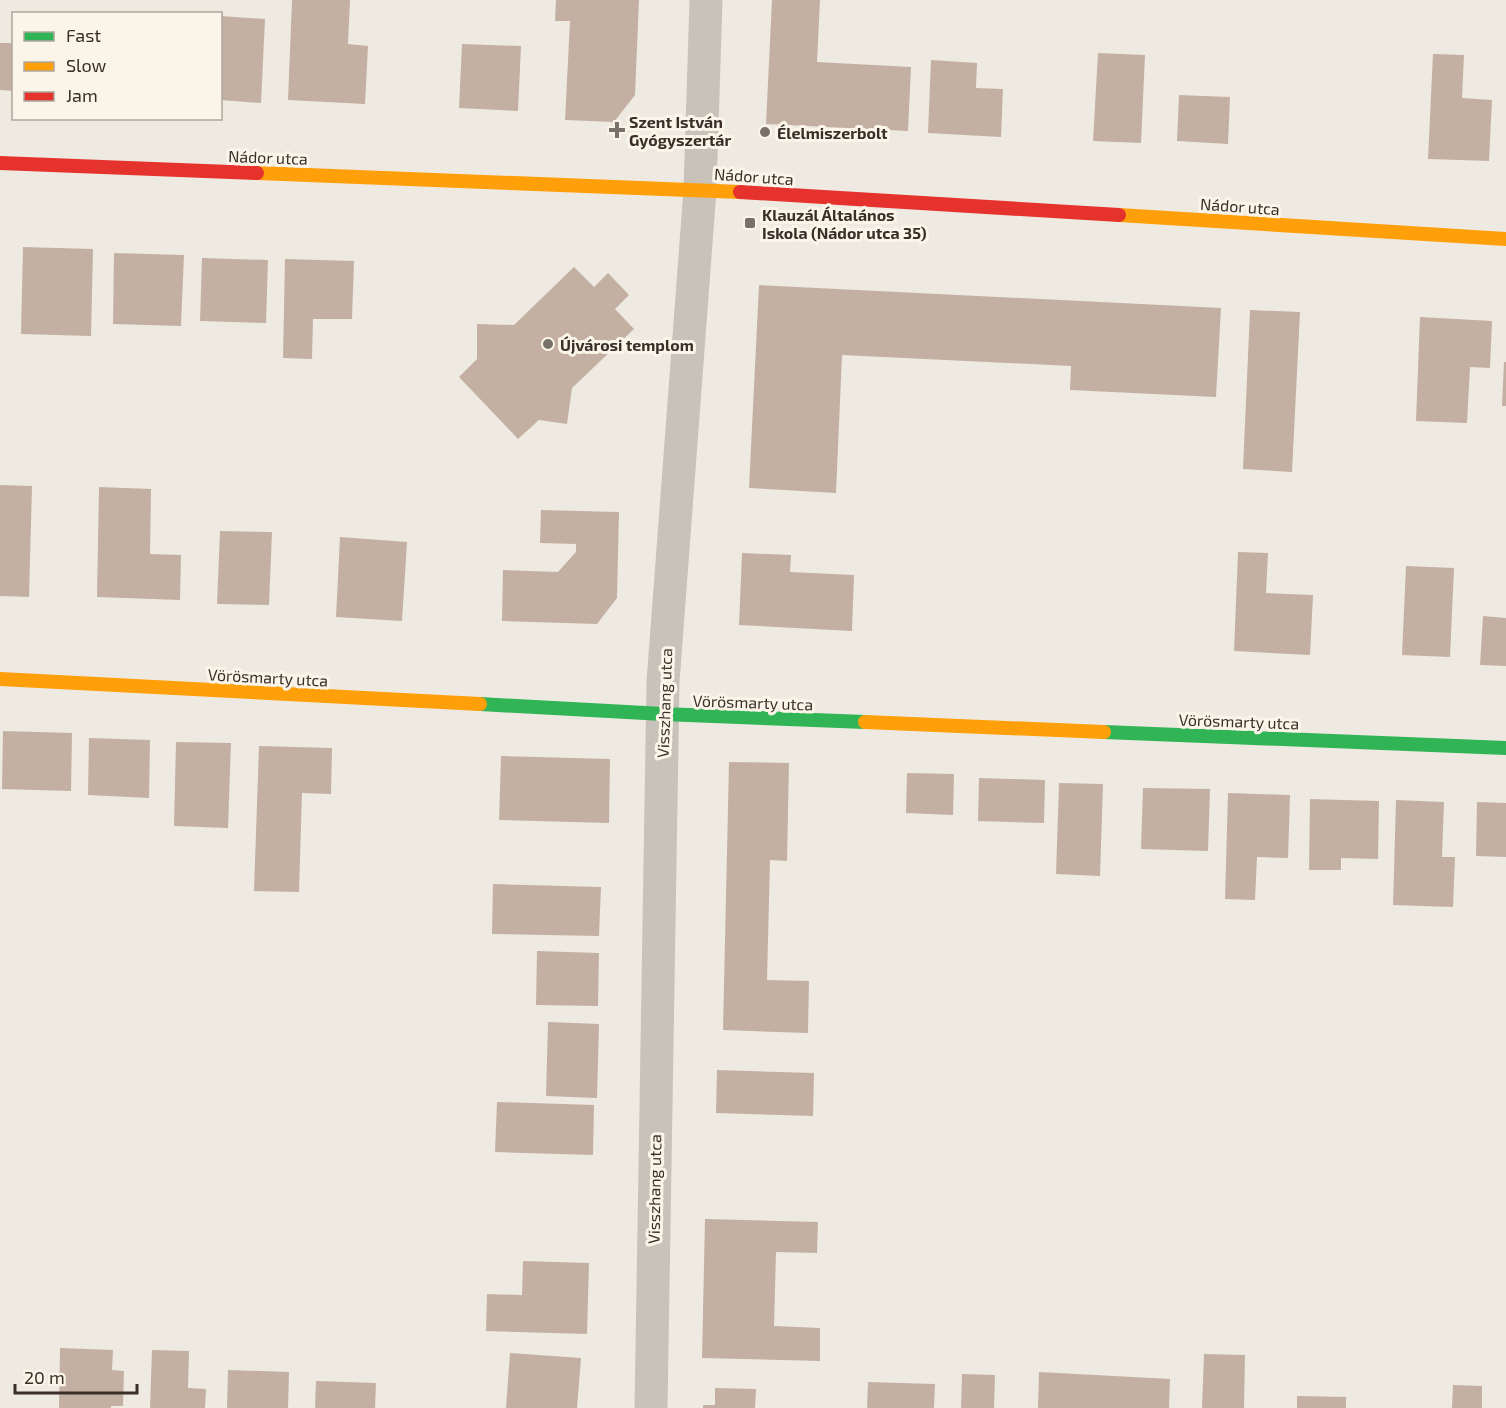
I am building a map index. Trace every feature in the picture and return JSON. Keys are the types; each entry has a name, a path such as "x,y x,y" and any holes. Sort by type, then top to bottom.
{"street":[{"name":"Visszhang utca","path":"651,1408 665,659 700,190 706,0"},
{"name":"Nádor utca","path":"0,163 700,190 1506,239"},
{"name":"Vörösmarty utca","path":"0,679 663,714 1506,748"}],"building":[{"path":"292,0 350,0 348,44 368,46 365,104 288,100"},
{"path":"556,0 639,0 635,95 614,122 565,120 570,21 555,21"},
{"path":"772,0 820,0 817,62 911,67 908,131 766,124"},
{"path":"222,16 265,19 261,103 222,100"},
{"path":"0,43 12,43 12,91 0,90"},
{"path":"462,44 521,46 518,111 459,108"},
{"path":"1098,53 1145,55 1141,143 1093,141"},
{"path":"1433,54 1464,55 1462,98 1492,100 1489,161 1428,159"},
{"path":"931,60 977,63 976,88 1003,89 1001,137 928,133"},
{"path":"1179,95 1230,97 1228,144 1177,141"},
{"path":"23,247 93,249 91,336 21,334"},
{"path":"114,253 184,255 181,326 113,324"},
{"path":"202,258 268,260 266,323 200,321"},
{"path":"285,259 354,261 352,319 313,319 312,359 283,358"},
{"name":"Újvárosi templom","path":"574,267 594,287 608,273 629,295 615,309 634,329 572,388 567,424 539,420 518,439 459,377 477,359 477,324 514,325"},
{"path":"759,285 1221,308 1216,397 1070,390 1071,366 842,355 836,493 749,488"},
{"path":"1250,310 1300,312 1292,472 1243,469"},
{"path":"1420,317 1492,321 1490,368 1470,367 1467,423 1416,421"},
{"path":"1504,362 1506,362 1506,406 1502,406"},
{"path":"0,485 32,486 29,597 0,596"},
{"path":"99,487 151,489 150,554 181,555 180,600 97,597"},
{"path":"541,510 619,512 617,598 597,624 502,621 503,570 558,572 576,552 576,544 540,543"},
{"path":"220,531 272,532 269,605 217,604"},
{"path":"340,537 407,542 402,621 336,617"},
{"path":"1238,552 1268,553 1266,593 1313,595 1310,655 1234,651"},
{"path":"742,553 791,555 790,572 854,575 852,631 739,625"},
{"path":"1406,566 1454,568 1450,657 1402,655"},
{"path":"1483,616 1506,618 1506,666 1480,665"},
{"path":"3,731 72,733 71,791 2,789"},
{"path":"89,738 150,740 149,798 88,795"},
{"path":"176,742 231,743 228,828 174,826"},
{"path":"259,746 332,748 331,794 302,793 299,892 254,891"},
{"path":"501,756 610,759 609,823 499,820"},
{"path":"729,762 789,763 787,861 770,860 767,980 809,981 808,1033 723,1030"},
{"path":"907,773 954,774 953,815 906,813"},
{"path":"979,778 1045,780 1044,823 978,821"},
{"path":"1059,783 1103,784 1100,876 1056,874"},
{"path":"1143,788 1210,789 1208,851 1141,849"},
{"path":"1228,793 1290,795 1288,858 1257,857 1255,900 1225,899"},
{"path":"1310,799 1379,801 1378,859 1341,858 1341,870 1309,870"},
{"path":"1396,800 1444,802 1442,857 1455,857 1453,907 1393,905"},
{"path":"1477,802 1506,803 1506,857 1476,856"},
{"path":"493,884 601,887 599,936 492,934"},
{"path":"537,951 599,953 598,1006 536,1005"},
{"path":"548,1022 599,1024 597,1098 546,1096"},
{"path":"717,1070 814,1073 813,1116 716,1113"},
{"path":"497,1102 594,1105 593,1155 495,1152"},
{"path":"705,1219 818,1222 817,1253 776,1252 774,1326 820,1328 820,1361 702,1358"},
{"path":"523,1261 589,1263 587,1334 486,1331 487,1294 522,1295"},
{"path":"60,1348 113,1350 112,1370 124,1371 123,1406 59,1408"},
{"path":"152,1350 189,1351 188,1388 206,1389 205,1408 150,1408"},
{"path":"510,1353 581,1358 577,1408 506,1408"},
{"path":"1204,1354 1245,1355 1244,1408 1202,1408"},
{"path":"228,1370 289,1372 288,1408 227,1408"},
{"path":"1039,1372 1170,1379 1169,1408 1038,1408"},
{"path":"962,1374 995,1375 994,1408 961,1408"},
{"path":"316,1381 376,1383 375,1408 315,1408"},
{"path":"868,1382 935,1384 934,1408 867,1408"},
{"path":"1453,1385 1482,1386 1482,1408 1452,1408"},
{"path":"715,1388 756,1389 755,1408 703,1408 703,1405 715,1405"},
{"path":"1297,1396 1346,1397 1346,1408 1297,1408"}],"traffic: fast":[{"path":"480,704 865,722"},
{"path":"1104,732 1506,748"}],"traffic: slow":[{"path":"257,173 740,192"},
{"path":"1119,215 1506,239"},
{"path":"0,679 480,704"},
{"path":"865,722 1104,732"}],"traffic: jam":[{"path":"0,163 257,173"},
{"path":"740,192 1119,215"}],"place":[{"name":"Szent István Gyógyszertár","path":"617,130"},
{"name":"Élelmiszerbolt","path":"765,132"},
{"name":"Klauzál Általános Iskola (Nádor utca 35)","path":"750,223"},
{"name":"Újvárosi templom","path":"548,344"}]}
